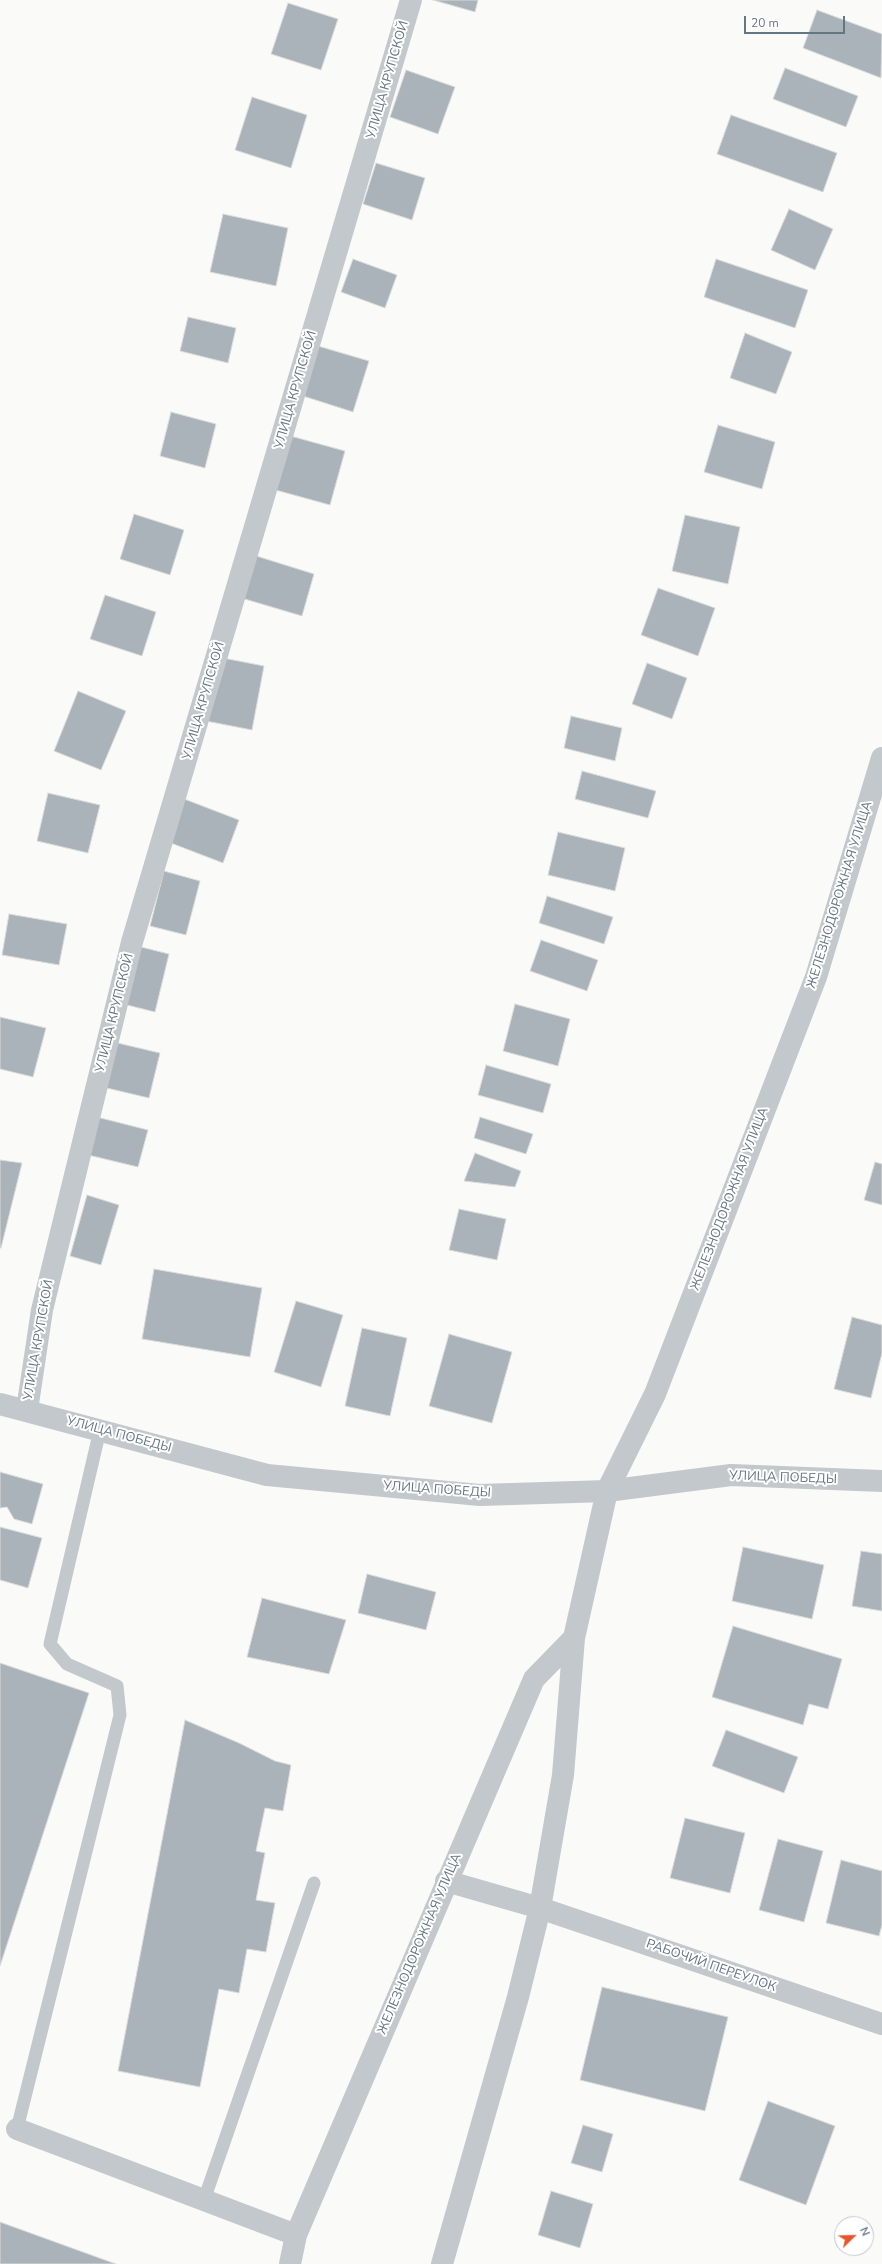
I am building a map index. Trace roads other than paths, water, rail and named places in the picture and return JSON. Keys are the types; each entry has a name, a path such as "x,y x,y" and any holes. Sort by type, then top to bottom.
{"street":[{"name":"УЛИЦА КРУПСКОЙ","path":"27,1410 42,1310 132,942 411,0"},
{"name":"ЖЕЛЕЗНОДОРОЖНАЯ УЛИЦА","path":"442,2264 518,1997 540,1908 563,1775 574,1638 607,1491 655,1394 816,977 882,758"},
{"name":"УЛИЦА ПОБЕДЫ","path":"0,1404 267,1475 480,1495 607,1491 731,1475 882,1481"},
{"name":"ЖЕЛЕЗНОДОРОЖНАЯ УЛИЦА","path":"290,2264 296,2235 446,1881 534,1679 574,1638"},
{"name":"РАБОЧИЙ ПЕРЕУЛОК","path":"446,1881 540,1908 882,2024"},
{"path":"17,2129 296,2235"}],"lane":[{"path":"17,2129 120,1715 117,1686 68,1664 50,1644 100,1430"},
{"path":"204,2200 314,1883"}]}
